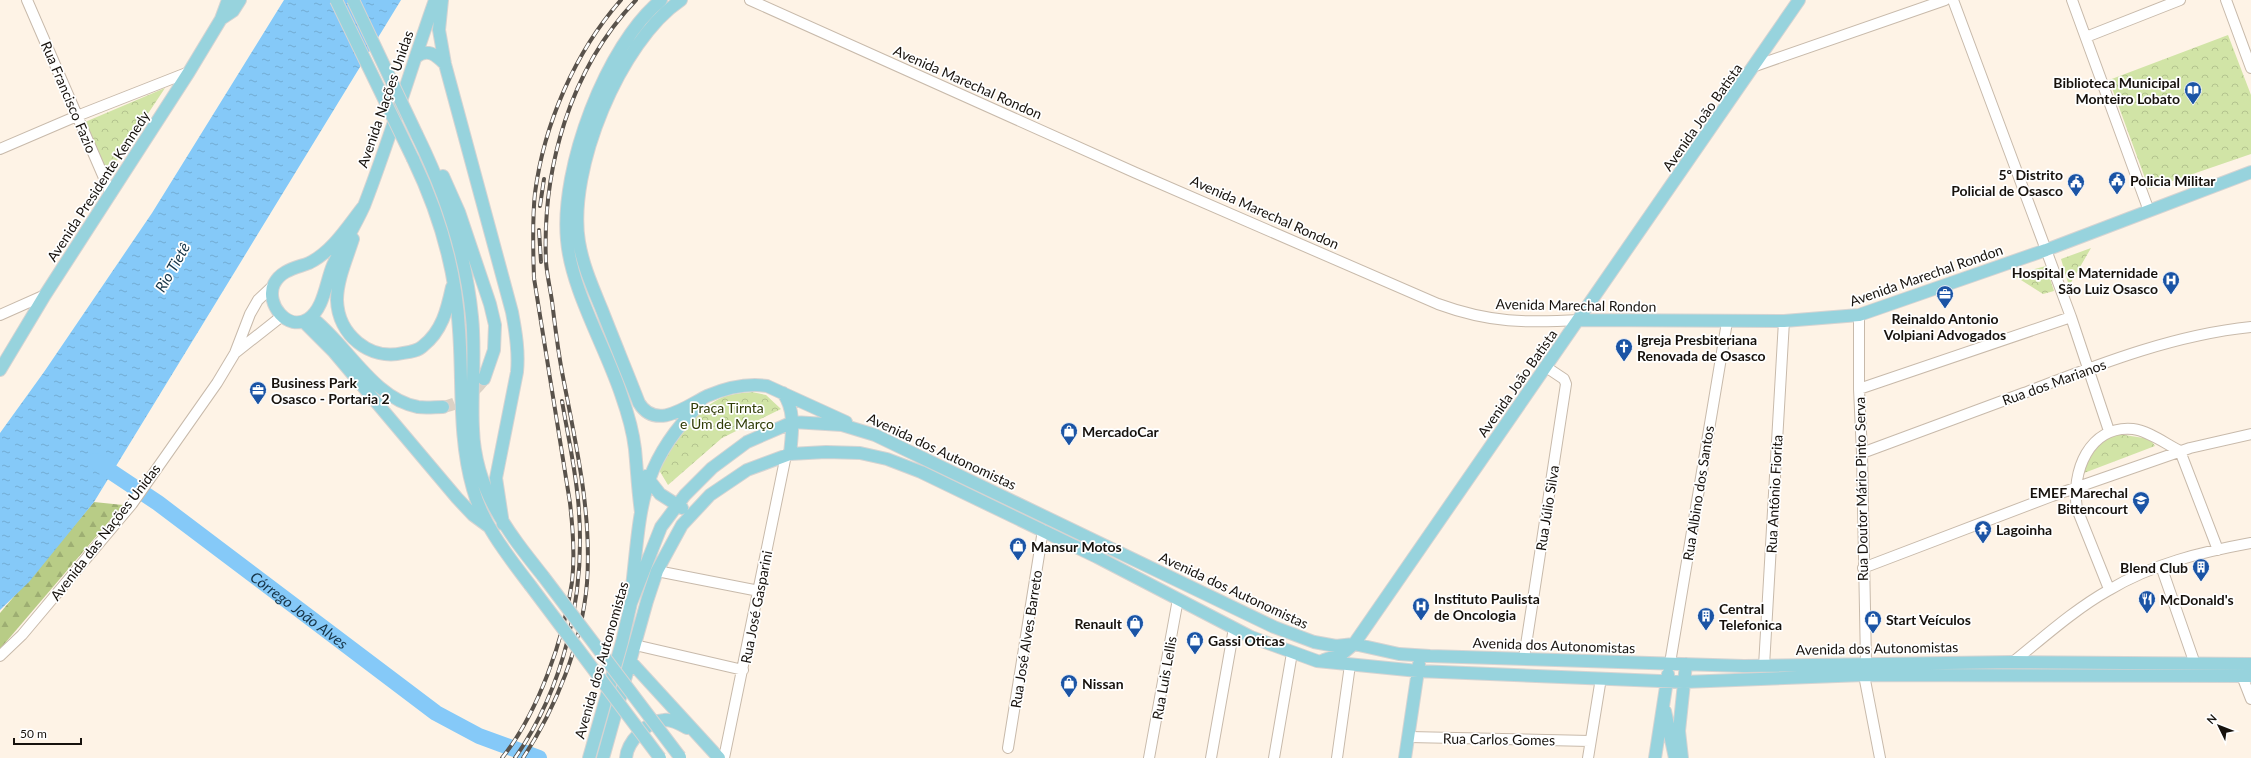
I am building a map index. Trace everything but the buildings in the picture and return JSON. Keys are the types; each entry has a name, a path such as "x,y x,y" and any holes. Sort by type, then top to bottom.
{"main road":[{"name":"Avenida Presidente Kennedy","path":"0,370 45,295 189,72 228,3 240,0"},
{"path":"336,0 413,159 437,218 453,279 460,332 461,413 465,450 473,490 490,527 530,585 660,758"},
{"path":"353,0 425,151 450,213 468,280 473,320 472,430 475,452 489,500 503,524 681,757"},
{"name":"Avenida Nações Unidas","path":"307,320 319,304 331,272 363,207 435,0"},
{"path":"442,0 439,30 445,64 505,286 516,337 516,372 496,478 503,524"},
{"path":"661,0 642,18 619,50 601,86 577,158 566,208 567,241 575,277 620,392 635,449 648,480 660,494 691,513"},
{"path":"681,0 661,16 646,33 624,64 610,92 599,120 580,188 577,214 578,232 586,270 642,408 652,414 665,416 708,396 744,385 756,384 783,393 861,429"},
{"name":"Avenida João Batista","path":"1354,644 1580,320 1799,0"},
{"path":"415,58 428,52 435,54 445,64"},
{"path":"425,151 439,167 459,212 490,304 495,325 494,350 484,379"},
{"name":"Avenida Marechal Rondon","path":"1580,320 1727,322 1784,321 1845,318 1859,315 2046,250 2251,172"},
{"path":"363,207 340,287 338,300 339,312 348,332 365,348 388,356 415,351 423,346 436,333 448,306 453,279"},
{"name":"Avenida Nações Unidas","path":"274,285 284,273 308,263 331,247 363,207"},
{"path":"308,263 318,263 331,272 336,277 340,287"},
{"path":"274,285 273,304 282,316 292,322 307,320 324,327 368,375 395,398 419,407 443,407"},
{"path":"307,320 457,498 473,515 490,527"},
{"path":"783,393 789,403 793,422 788,455"},
{"path":"631,603 640,512 648,480 656,460 668,439 708,396"},
{"name":"Avenida dos Autonomistas","path":"589,758 622,642 631,603 661,527 676,505 712,468 747,442 793,422 830,424 861,429 1274,627 1314,642 1336,646 1354,644 1399,654 1419,656 1764,666 1866,662 2251,664"},
{"path":"635,449 640,512"},
{"name":"Avenida dos Autonomistas","path":"603,758 657,571 675,536 691,513 727,481 747,470 788,455 846,451 887,459 921,472 1043,530 1234,628 1292,653 1317,661 1418,671 1667,680 1684,682 1864,675 2247,676"},
{"path":"1317,661 1332,658 1349,650 1354,644"},
{"path":"1405,758 1419,656"},
{"path":"631,662 719,758"},
{"path":"1655,758 1670,663"},
{"path":"1682,758 1679,731 1686,664"},
{"path":"1663,704 1675,758"},
{"path":"626,758 630,743 641,732 660,720 674,721 698,736"}],"street":[{"name":"Rua Francisco Fazio","path":"27,0 111,194"},
{"name":"Avenida Marechal Rondon","path":"750,0 1129,169 1438,304 1478,317 1502,321 1532,323 1580,320"},
{"path":"1754,66 1945,0"},
{"path":"1953,0 2071,317 2109,431"},
{"path":"2072,0 2149,211"},
{"path":"2086,37 2180,0"},
{"path":"2226,0 2251,68"},
{"path":"0,149 77,116 189,72"},
{"path":"235,353 250,314 258,300 274,285"},
{"path":"0,315 45,295"},
{"name":"Rua Doutor Mário Pinto Serva","path":"1859,315 1859,389 1862,453 1863,568 1866,662"},
{"path":"235,353 282,316"},
{"path":"1859,389 2071,317"},
{"name":"Rua Antônio Fiorita","path":"1764,666 1784,321"},
{"name":"Rua Albino dos Santos","path":"1670,663 1727,322"},
{"name":"Rua dos Marianos","path":"1862,453 2089,368 2155,346 2207,334 2251,327"},
{"name":"Avenida das Nações Unidas","path":"0,656 22,635 132,504 217,383 235,353"},
{"name":"Rua Júlio Silva","path":"1524,658 1566,384 1564,379 1546,367"},
{"path":"2109,589 2077,509 2076,489 2084,455 2098,438 2109,431 2122,429 2143,431 2180,451 2218,550"},
{"path":"1863,568 1906,550 2180,451 2251,434"},
{"name":"Rua José Gasparini","path":"724,758 788,455"},
{"name":"Rua José Alves Barreto","path":"1008,748 1043,530"},
{"path":"2013,662 2049,633 2109,589 2161,566 2218,550 2251,543"},
{"path":"2161,566 2195,664"},
{"path":"657,571 759,591"},
{"name":"Rua Luis Lellis","path":"1149,758 1178,599"},
{"path":"1210,758 1234,628"},
{"path":"635,645 743,670"},
{"path":"1274,758 1292,653"},
{"path":"1337,758 1350,664"},
{"path":"1864,675 1880,758"},
{"path":"2247,676 2251,698"},
{"path":"1588,758 1601,678"},
{"name":"Rua Carlos Gomes","path":"1409,737 1590,741"}],"green space":[{"path":"2228,35 2251,95 2251,154 2149,189 2109,80"},
{"path":"165,88 114,165 109,171 106,170 85,122"},
{"path":"2091,248 2069,286 2061,259"},
{"path":"2046,266 2054,291 2043,294 2013,275"},
{"name":"Praça Tirnta e Um de Março","path":"752,392 766,395 781,409 722,438 668,485 659,470 662,460 674,440 691,420 710,404 723,397"},
{"path":"2118,434 2150,439 2155,446 2084,473 2091,452 2099,444"},
{"path":"94,502 123,505 0,649 0,613"}],"water":[{"name":"Rio Tietê","path":"284,0 401,0 94,502 29,582 0,610 0,433 44,372 152,213"}],"waterway":[{"name":"Córrego João Alves","path":"95,461 158,503 436,713 479,736 539,758"}],"tunnel":[{"path":"443,407 461,401 476,389 484,379"}],"railway":[{"path":"502,758 527,720 548,674 563,627 573,572 573,542 570,503 534,278 533,225 535,193 539,167 554,115 564,90 589,42 604,20 621,0"},
{"path":"523,758 546,718 566,674 580,629 587,583 587,531 582,479 560,358 546,267 546,227 549,191 555,156 577,88 613,27 636,0"},
{"path":"540,206 544,179"},
{"path":"539,230 541,262"},
{"path":"515,758 532,731 547,702 568,640 574,608 580,544 579,512 574,470 562,401"}],"place":[{"name":"Biblioteca Municipal Monteiro Lobato","path":"2193,105"},
{"name":"Policia Militar","path":"2117,195"},
{"name":"5º Distrito Policial de Osasco","path":"2076,197"},
{"name":"Hospital e Maternidade São Luiz Osasco","path":"2171,295"},
{"name":"Reinaldo Antonio Volpiani Advogados","path":"1945,309"},
{"name":"Igreja Presbiteriana Renovada de Osasco","path":"1624,362"},
{"name":"Business Park Osasco - Portaria 2","path":"258,405"},
{"name":"MercadoCar","path":"1069,446"},
{"name":"EMEF Marechal Bittencourt","path":"2141,515"},
{"name":"Lagoinha","path":"1983,544"},
{"name":"Mansur Motos","path":"1018,561"},
{"name":"Blend Club","path":"2201,582"},
{"name":"McDonald's","path":"2147,614"},
{"name":"Instituto Paulista de Oncologia","path":"1421,621"},
{"name":"Central Telefonica","path":"1706,631"},
{"name":"Start Veículos","path":"1873,634"},
{"name":"Renault","path":"1135,638"},
{"name":"Gassi Oticas","path":"1195,655"},
{"name":"Nissan","path":"1069,698"}]}
